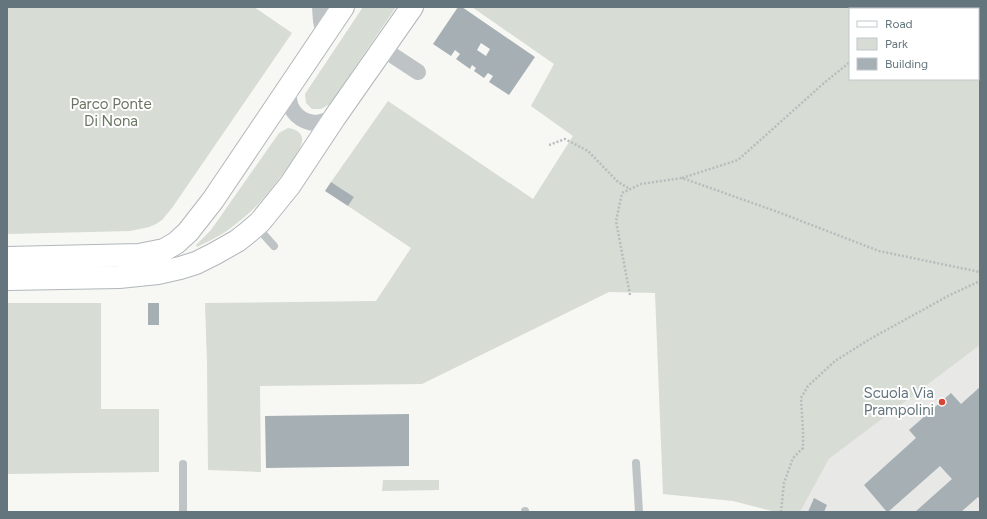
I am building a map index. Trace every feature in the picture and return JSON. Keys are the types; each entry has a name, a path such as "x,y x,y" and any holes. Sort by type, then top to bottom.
{"street":[{"path":"320,7 320,21 324,35"},
{"path":"15,268 139,255 158,251 170,247 176,243 188,232 204,212 343,7"},
{"path":"15,268 131,276 165,272 196,263 210,257 237,241 256,226 290,185 335,117 412,7"},
{"path":"383,49 418,72"},
{"path":"291,85 289,94 290,103 298,116 307,121 317,122 322,122 335,117"}],"lane":[{"path":"256,226 274,246"},
{"path":"636,463 639,512"},
{"path":"183,464 183,512"}],"path":[{"path":"630,295 616,221 622,193 641,184 682,178 738,160 824,83 849,63"},
{"path":"549,145 565,139 588,151 618,182 630,189"},
{"path":"682,178 778,212 879,252 980,272"},
{"path":"781,512 784,483 793,458 803,448 801,398 808,386 835,361 870,339 980,280"}],"shaded area":[{"name":"Scuola Via Prampolini","path":"980,345 980,512 800,512 829,459"}],"green space":[{"name":"Parco Ponte Di Nona","path":"7,7 254,7 292,33 172,208 162,220 149,227 130,231 7,234"},
{"path":"363,7 396,7 330,104 321,109 312,109 306,103 305,94"},
{"path":"472,7 980,7 980,345 829,459 800,512 776,512 733,501 663,494 655,293 609,292 422,384 260,386 261,472 208,470 205,303 376,301 411,248 348,206 354,197 331,182 388,101 533,199 573,136 531,106 554,64"},
{"path":"288,128 296,130 300,133 302,138 301,146 277,182 256,206 239,222 224,233 197,247 196,245 211,230 279,133"},
{"path":"7,303 101,303 101,409 159,409 159,472 7,474"},
{"path":"383,480 439,480 439,490 382,491"}],"building":[{"path":"458,7 462,7 535,57 509,95 489,82 493,76 488,73 484,78 474,71 476,68 472,65 470,69 456,59 460,54 455,50 451,56 433,44","holes":["481,43 490,49 486,56 477,50"]},
{"path":"331,182 354,197 348,206 325,191"},
{"path":"148,303 159,303 159,325 148,325"},
{"path":"980,387 980,499 978,497 961,512 915,512 952,479 940,466 887,512 864,485 916,438 909,430 951,393 961,404"},
{"path":"409,414 409,466 266,468 265,416"},
{"path":"814,498 827,505 824,512 808,512"}],"place":[{"name":"Scuola Via Prampolini","path":"942,402"}]}
